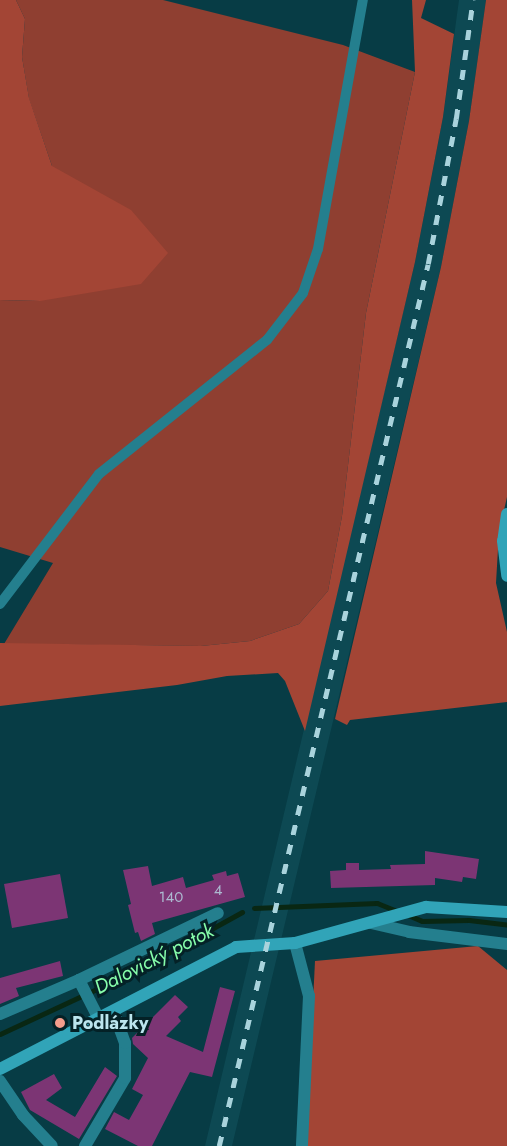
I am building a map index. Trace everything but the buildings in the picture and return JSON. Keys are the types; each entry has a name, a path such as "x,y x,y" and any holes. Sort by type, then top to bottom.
{"main road":[{"path":"507,514 504,542 507,576"},
{"path":"0,1069 236,947 295,943 414,909 440,906 507,912"}],"street":[{"path":"0,1014 79,980 218,913"},
{"path":"371,923 409,932 507,944"},
{"path":"295,943 309,996 302,1146"},
{"path":"79,980 99,1019"},
{"path":"86,1146 125,1078 125,1043 114,1012"},
{"path":"0,1081 23,1115 52,1146"}],"lane":[{"path":"0,604 99,474 267,340 303,293 318,249 363,0"}],"shaded area":[{"path":"0,0 16,0 25,19 22,57 29,98 52,166 131,210 168,253 141,284 40,301 0,300"},
{"path":"16,0 163,0 343,45 415,72 366,313 342,516 328,591 299,624 250,641 201,646 4,644 53,563 0,547 0,300 40,301 52,166 29,99 22,57 25,19"},
{"path":"412,0 426,0 421,18 454,34 443,117 415,262 305,731 285,681 278,673 227,676 177,685 0,706 0,643 201,646 250,641 299,624 328,591 342,516 366,313 415,72"},
{"path":"459,0 486,0 469,121 441,267 232,1146 205,1146 415,262 443,117"},
{"path":"486,0 507,0 507,497 499,532 496,583 507,632 507,702 350,720 347,725 335,719 441,267 469,121"},
{"path":"478,946 507,970 507,1146 306,1146 315,961"}],"waterway":[{"name":"Dalovický potok","path":"254,908 377,903 399,912"},
{"name":"Dalovický potok","path":"0,1034 137,970 242,912"},
{"name":"Dalovický potok","path":"408,915 422,921 469,920 507,925"}],"railway":[{"path":"219,1146 428,264 456,119 473,0"}],"place":[{"name":"Podlázky","path":"60,1023"}]}
